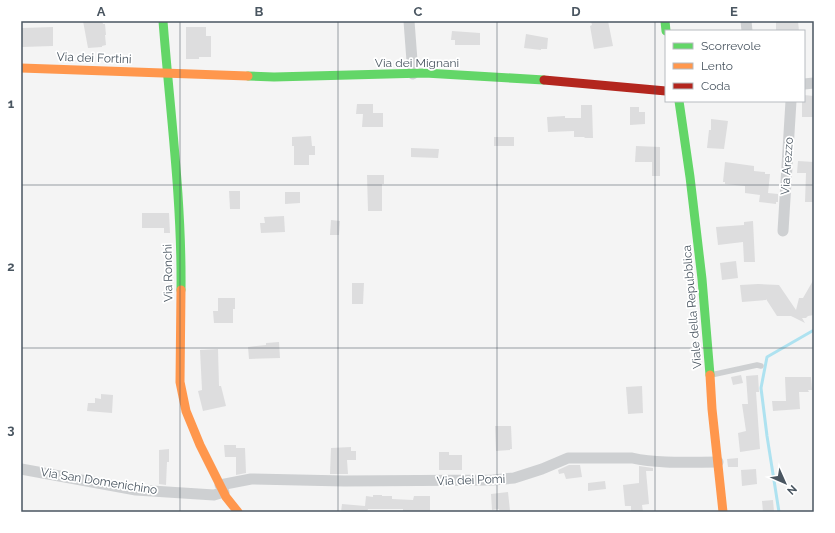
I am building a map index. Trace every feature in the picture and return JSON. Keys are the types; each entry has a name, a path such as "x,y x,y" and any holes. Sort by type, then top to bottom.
{"street":[{"name":"Via Ronchi","path":"163,21 176,166 181,269 180,382 186,411 200,445 222,489 238,512"},
{"path":"409,21 413,74"},
{"name":"Via dei Fortini","path":"21,68 167,74"},
{"name":"Via dei Mignani","path":"167,74 274,77 425,73 553,81 665,91"},
{"name":"Viale della Repubblica","path":"679,102 702,279 712,410 722,512"},
{"name":"Via Arezzo","path":"783,231 791,102"},
{"name":"Via dei Pomi","path":"222,489 251,479 344,481 493,480 514,478 542,469 568,458 632,458 657,461 718,462"},
{"name":"Via San Domenichino","path":"21,469 136,490 214,495 222,489"}],"lane":[{"path":"710,375 757,365 762,366"}],"building":[{"path":"83,21 102,21 103,24 105,24 106,45 102,47 88,48"},
{"path":"591,21 608,21 613,46 594,49 590,26 592,25"},
{"path":"798,21 799,30 776,30 776,22"},
{"path":"53,27 53,46 22,47 22,28"},
{"path":"186,27 206,27 206,36 211,36 211,57 186,59"},
{"path":"452,31 480,33 480,45 455,45 455,40 451,40"},
{"path":"526,34 548,38 547,49 541,50 524,48"},
{"path":"805,95 814,96 814,117 802,117 802,102 805,102"},
{"path":"357,104 373,104 373,113 383,113 383,127 362,127 363,114 356,114"},
{"path":"581,105 592,105 593,138 574,137 574,131 548,132 547,117 565,116 565,118 581,118"},
{"path":"630,107 639,107 639,112 645,112 645,124 630,125"},
{"path":"711,119 728,121 724,149 707,148 709,130 711,130"},
{"path":"311,136 312,146 315,146 315,155 309,155 309,165 294,165 294,146 292,146 292,137"},
{"path":"494,137 514,137 514,146 494,146"},
{"path":"636,146 660,147 660,176 652,176 652,162 635,162"},
{"path":"411,148 439,149 438,158 411,157"},
{"path":"798,161 814,162 814,202 805,202 806,173 797,173"},
{"path":"725,162 754,166 754,171 770,174 768,193 778,194 778,202 776,202 776,204 759,202 760,195 745,193 745,186 725,184 725,182 723,182"},
{"path":"367,175 384,175 384,184 382,184 382,211 368,211"},
{"path":"229,191 240,191 240,209 230,209"},
{"path":"285,192 300,192 300,203 285,204"},
{"path":"142,213 169,213 170,233 164,233 164,228 142,228"},
{"path":"284,216 285,232 261,233 260,223 265,223 264,217"},
{"path":"331,220 340,221 339,235 330,235"},
{"path":"753,221 755,262 744,262 743,242 718,245 716,227 744,225 744,222"},
{"path":"736,261 738,278 722,280 720,263"},
{"path":"814,279 814,315 802,318 805,323 791,316 777,316 766,299 742,302 740,285 779,285 796,310 799,298 803,298"},
{"path":"352,283 364,283 363,304 352,304"},
{"path":"218,298 235,298 233,323 214,323 213,311 218,311"},
{"path":"279,342 280,358 249,359 248,347"},
{"path":"218,349 219,386 221,386 226,406 203,411 198,391 202,390 200,350"},
{"path":"741,375 743,383 733,385 731,377"},
{"path":"758,375 759,392 756,392 760,449 740,452 738,433 746,431 742,404 748,404 746,376"},
{"path":"785,377 811,377 812,390 808,390 809,392 799,392 800,409 773,411 772,401 786,401"},
{"path":"642,386 643,413 628,414 626,387"},
{"path":"101,394 113,395 112,413 87,411 88,403 95,403 95,398 101,399"},
{"path":"495,426 511,426 512,449 496,451"},
{"path":"224,445 236,445 236,448 245,448 246,473 236,475 236,457 225,457"},
{"path":"351,447 351,451 356,451 356,460 347,460 348,474 330,474 331,448"},
{"path":"169,449 166,485 159,484 159,450"},
{"path":"439,452 449,452 449,455 462,455 462,470 439,470"},
{"path":"738,458 738,467 728,467 727,459"},
{"path":"569,465 580,465 582,477 566,479 564,473 559,474 558,470"},
{"path":"639,466 653,468 653,471 646,471 649,504 642,505 643,512 631,512 631,506 625,506 623,485 639,483"},
{"path":"756,469 757,484 742,486 741,470"},
{"path":"605,481 606,489 588,491 588,483"},
{"path":"508,492 510,511 500,512 499,509 492,510 491,494"},
{"path":"373,495 392,496 392,499 413,500 414,496 430,496 430,511 403,512 403,509 368,509 367,512 341,512 342,504 365,506 366,496 373,497"},
{"path":"773,500 774,512 763,512 762,501"}],"waterway":[{"path":"779,512 761,388 767,357 814,330"}],"traffic: fast":[{"path":"163,21 178,189 181,290"},
{"path":"665,21 666,30"},
{"path":"248,76 274,77 425,73 544,80"},
{"path":"679,102 702,279 710,375"}],"traffic: slow":[{"path":"21,68 248,76"},
{"path":"181,290 180,382 186,411 200,445 226,497 238,512"},
{"path":"710,375 712,409 723,512"}],"traffic: jam":[{"path":"544,80 665,91"}]}
